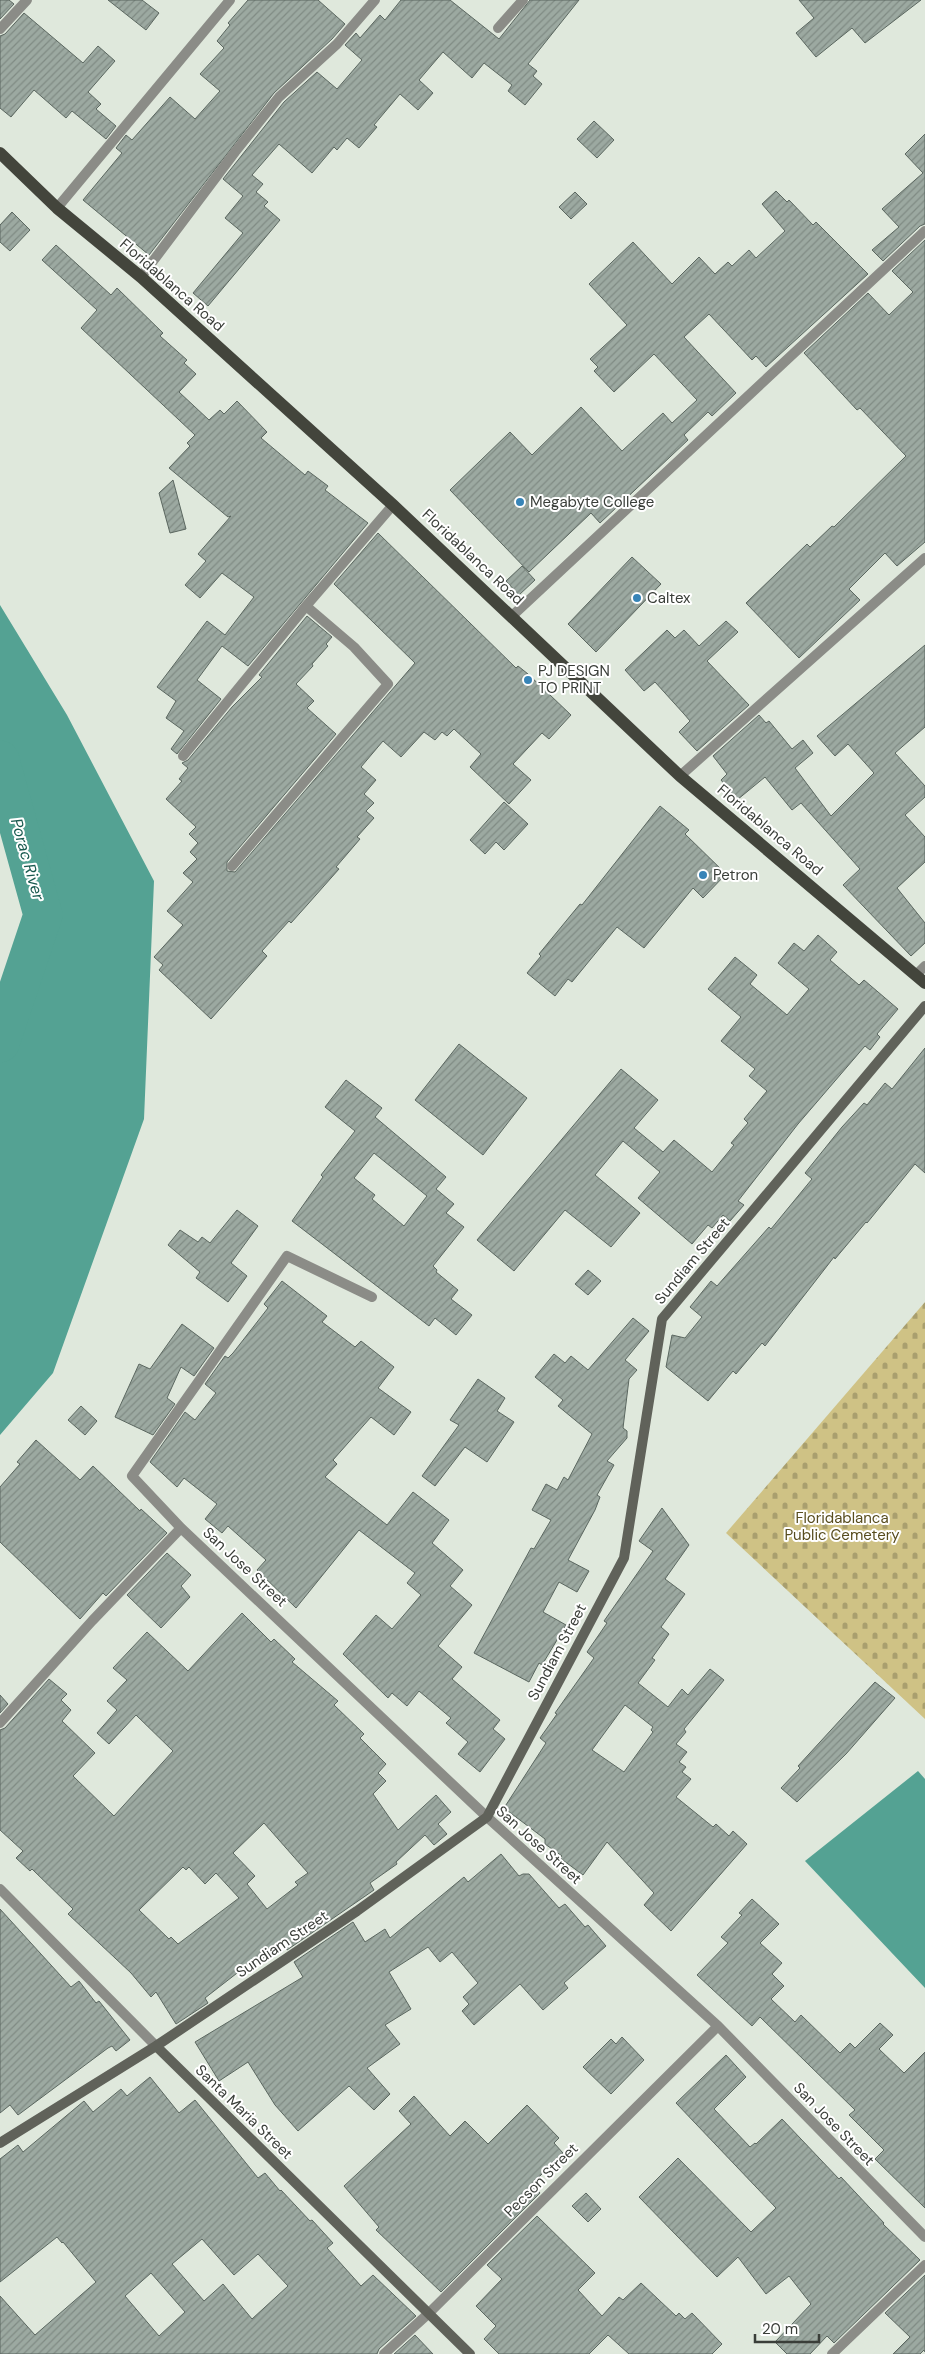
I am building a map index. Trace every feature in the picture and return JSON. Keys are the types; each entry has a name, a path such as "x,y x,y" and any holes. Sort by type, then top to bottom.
{"main road":[{"name":"Floridablanca Road","path":"0,153 58,208 141,277 393,505 680,776 922,975"}],"street":[{"path":"0,29 27,0"},
{"path":"58,208 230,0"},
{"path":"141,277 234,152 279,97 337,44 375,0"},
{"path":"498,28 523,0"},
{"path":"512,616 925,231"},
{"path":"183,756 306,606 393,505"},
{"path":"680,776 925,558"},
{"path":"232,866 388,684 354,647 306,606"},
{"name":"Sundiam Street","path":"0,2143 156,2046 358,1911 487,1817 624,1558 662,1319 925,1006"},
{"name":"San Jose Street","path":"372,1297 287,1256 132,1476 181,1528 487,1817 718,2026 925,2238"},
{"path":"0,1723 92,1621 181,1528"},
{"name":"Santa Maria Street","path":"0,1889 156,2046 470,2354"},
{"name":"Pecson Street","path":"384,2354 429,2313 718,2026"},
{"path":"832,2354 925,2265"}],"green space":[{"name":"Floridablanca Public Cemetery","path":"925,1302 925,1719 726,1533"}],"water":[{"path":"0,605 67,715 154,881 144,1119 53,1373 0,1435 0,1043 35,946 33,851 0,776"},
{"path":"918,1771 925,1779 925,1988 805,1861"}],"building":[{"path":"0,0 9,0 14,4 0,19"},
{"path":"108,0 142,0 159,13 146,30"},
{"path":"248,0 318,0 345,24 332,39 274,93 149,255 83,200 122,153 116,148 126,135 132,140 170,97 195,119 220,91 200,74 224,48 217,41 230,25 228,23"},
{"path":"401,0 450,0 499,39 530,0 579,0 528,64 537,71 533,76 542,84 525,105 508,91 512,85 484,63 472,78 443,52 419,80 433,93 418,110 400,94 374,125 377,127 359,148 347,138 337,150 334,147 312,173 279,144 252,175 263,184 256,192 268,202 264,206 280,220 208,306 193,293 243,233 225,218 243,196 223,179 284,102 317,72 337,89 362,60 345,45 356,33 360,38 380,15 385,20"},
{"path":"799,0 921,0 865,43 852,28 816,57 796,33 814,18"},
{"path":"24,13 83,63 98,46 115,61 88,92 101,104 96,109 116,126 106,139 72,111 66,118 34,90 11,117 0,108 0,36 5,34"},
{"path":"594,121 614,140 597,158 577,139"},
{"path":"925,134 925,224 920,226 883,261 872,250 899,227 882,209 923,173 905,154"},
{"path":"776,191 787,202 789,200 813,225 816,222 868,274 766,367 756,356 752,360 709,314 684,337 736,393 712,416 708,412 684,435 688,440 600,523 591,513 529,572 450,490 510,432 532,455 581,407 622,451 663,413 672,423 697,400 654,354 614,392 594,371 598,367 590,359 627,325 589,284 633,242 672,284 699,257 715,274 728,262 732,266 749,250 756,258 785,231 762,204"},
{"path":"575,192 587,204 571,219 559,207"},
{"path":"12,212 30,230 10,251 0,242 0,225"},
{"path":"925,240 925,542 897,566 885,553 849,589 860,600 799,658 746,603 807,544 810,547 832,526 834,527 906,456 860,408 857,410 804,353 868,293 889,315 913,292 892,271"},
{"path":"56,245 111,295 117,288 163,333 160,336 187,360 184,363 196,374 179,392 209,420 220,410 224,414 237,401 267,432 261,438 305,475 308,471 328,486 325,490 368,523 248,666 222,646 197,680 221,699 177,754 171,749 184,731 166,718 176,701 157,687 207,621 225,635 254,597 222,573 200,598 185,585 206,561 198,554 231,516 228,517 169,468 190,446 187,443 195,435 81,328 97,310 42,260"},
{"path":"173,480 186,529 170,533 159,493"},
{"path":"378,533 516,668 518,666 528,674 571,715 549,739 542,733 513,764 531,780 509,804 470,767 481,754 454,729 447,736 442,732 435,740 424,732 401,757 383,741 361,767 376,780 364,794 374,803 366,811 374,818 357,837 360,839 336,867 339,869 291,923 289,921 262,951 267,956 211,1019 159,970 163,965 154,957 183,925 167,911 193,882 183,873 197,859 190,852 198,843 189,834 196,827 166,799 182,781 179,779 188,768 182,763 188,760 232,707 262,677 259,675 307,616 332,637 326,644 328,646 312,664 313,666 296,684 314,701 307,708 336,734 227,862 227,871 235,872 415,663 334,584"},
{"path":"632,557 661,584 596,652 568,624"},
{"path":"522,566 535,580 519,595 506,581"},
{"path":"726,621 738,632 707,661 749,705 697,751 679,732 690,721 684,714 655,682 644,691 625,670 667,630 675,638 684,630 699,646"},
{"path":"925,645 925,727 895,753 925,786 925,797 905,815 925,837 925,862 897,888 925,923 925,943 911,956 843,885 860,869 801,803 792,810 765,777 737,800 721,780 727,774 713,756 759,715 766,723 769,721 792,749 803,740 813,753 795,768 831,816 874,773 848,744 835,756 817,736"},
{"path":"504,802 528,824 504,850 496,842 485,854 470,840"},
{"path":"660,806 689,830 685,834 726,874 703,898 693,888 644,948 617,927 572,982 568,979 555,996 527,973 541,956 539,954 580,904 582,905"},
{"path":"818,935 837,952 830,960 859,985 864,980 898,1009 877,1034 880,1037 870,1050 865,1046 798,1124 738,1201 744,1205 730,1221 723,1215 712,1228 708,1225 692,1244 638,1198 660,1172 623,1141 595,1175 640,1213 611,1247 565,1210 514,1271 477,1240 621,1069 658,1100 634,1128 663,1152 674,1140 712,1172 734,1145 731,1143 748,1123 744,1119 767,1091 749,1076 755,1069 721,1041 741,1017 708,989 735,957 757,975 750,984 787,1015 809,989 778,963 794,943 804,951"},
{"path":"459,1044 527,1098 483,1155 415,1100"},
{"path":"925,1048 925,1173 915,1164 867,1223 835,1259 834,1257 765,1346 762,1343 736,1374 733,1371 708,1401 666,1367 672,1335 685,1338 702,1317 690,1307 711,1281 717,1286 769,1227 771,1229 812,1179 805,1173 842,1127 864,1103 867,1105 885,1083 892,1089"},
{"path":"346,1080 382,1108 375,1117 446,1177 436,1189 454,1204 446,1213 464,1227 433,1266 437,1270 436,1272 458,1290 451,1299 472,1315 456,1335 435,1318 429,1326 292,1221 323,1177 321,1175 355,1131 325,1107","holes":["374,1153 427,1196 404,1226 372,1199 375,1195 354,1178"]},
{"path":"237,1210 258,1226 231,1263 247,1276 228,1302 196,1278 200,1272 168,1245 180,1230 198,1242 202,1237 210,1243"},
{"path":"588,1270 601,1281 588,1295 575,1284"},
{"path":"282,1281 327,1316 322,1322 355,1347 361,1341 394,1367 378,1388 411,1412 394,1435 371,1417 333,1460 337,1464 325,1477 387,1525 413,1492 449,1520 432,1543 463,1570 450,1586 472,1605 438,1646 462,1667 452,1679 500,1720 493,1729 505,1739 480,1772 458,1754 468,1742 446,1723 451,1718 419,1691 407,1706 392,1693 388,1698 343,1654 376,1615 392,1629 421,1595 407,1583 415,1573 359,1530 296,1608 257,1570 266,1560 228,1526 222,1533 205,1519 217,1504 184,1478 177,1487 150,1462 185,1412 195,1420 216,1393 205,1384 225,1356 228,1358 233,1353 268,1308 264,1304"},
{"path":"633,1318 649,1331 625,1360 637,1370 629,1379 623,1428 627,1431 627,1438 607,1461 614,1465 597,1495 600,1497 595,1510 568,1560 589,1571 577,1592 559,1582 543,1612 566,1625 542,1665 539,1663 529,1682 474,1653 531,1548 534,1549 551,1520 532,1510 546,1484 557,1490 564,1477 568,1480 592,1434 558,1406 563,1400 535,1377 554,1354 565,1363 571,1356 588,1370"},
{"path":"182,1324 214,1348 194,1376 181,1367 167,1398 175,1404 153,1435 115,1417 139,1364 150,1369"},
{"path":"478,1379 505,1398 497,1411 514,1422 487,1462 465,1447 435,1486 422,1476 459,1425 450,1420"},
{"path":"81,1406 97,1421 85,1435 68,1420"},
{"path":"36,1440 80,1480 93,1466 140,1511 141,1509 167,1533 106,1596 103,1593 80,1619 0,1542 0,1487 20,1464 17,1462"},
{"path":"662,1508 689,1545 665,1579 685,1594 661,1627 669,1634 652,1658 655,1660 638,1683 668,1707 682,1689 688,1695 710,1669 724,1680 684,1729 686,1732 676,1744 687,1752 679,1762 686,1767 682,1772 691,1779 676,1797 713,1827 716,1824 729,1836 733,1831 747,1844 671,1931 644,1905 654,1893 607,1842 583,1875 545,1844 545,1839 504,1808 546,1743 540,1738 557,1714 555,1713 594,1658 587,1652 607,1623 604,1621 653,1551 639,1541","holes":["625,1705 653,1727 651,1730 653,1732 624,1772 592,1750"]},
{"path":"167,1553 191,1575 181,1586 190,1597 161,1628 127,1595"},
{"path":"242,1613 271,1642 274,1639 295,1659 292,1662 338,1701 334,1705 364,1734 360,1738 386,1764 378,1773 386,1781 373,1794 398,1830 436,1795 451,1812 438,1824 447,1834 434,1845 425,1835 396,1862 397,1864 370,1883 374,1890 287,1950 283,1944 253,1966 250,1963 205,1998 208,2003 176,2024 156,1992 151,1997 131,1973 68,1914 73,1909 32,1869 30,1871 16,1858 23,1851 0,1830 0,1730 5,1728 49,1679 67,1694 61,1700 71,1710 62,1721 95,1753 73,1776 114,1816 173,1751 136,1715 109,1744 97,1733 117,1710 107,1701 127,1680 113,1668 147,1632 188,1671","holes":["264,1823 308,1873 295,1882 298,1885 267,1909 247,1884 255,1876 233,1853","183,1867 186,1870 189,1867 205,1884 216,1873 239,1898 178,1944 171,1937 169,1939 139,1910"]},
{"path":"875,1682 895,1698 846,1754 797,1802 781,1788 800,1768 798,1766"},
{"path":"0,1695 8,1704 0,1713"},
{"path":"501,1854 519,1876 529,1874 559,1908 565,1904 585,1927 588,1925 606,1946 564,1983 568,1988 543,2010 520,1984 474,2025 462,2011 469,2004 463,1997 478,1983 452,1952 440,1962 428,1947 389,1972 411,2009 385,2025 400,2044 367,2068 390,2094 374,2110 349,2086 298,2131 275,2105 248,2062 219,2081 195,2042 303,1977 294,1962 353,1922 365,1942 385,1929 390,1938 464,1877 468,1882"},
{"path":"752,1899 779,1924 760,1943 782,1963 772,1974 784,1986 771,1999 795,2022 801,2015 840,2053 850,2043 855,2048 880,2023 893,2035 879,2049 904,2073 925,2052 925,2208 875,2159 884,2150 849,2115 855,2110 760,2017 752,2026 697,1975 728,1943 721,1937 742,1915 739,1913"},
{"path":"0,1909 71,1987 79,1981 96,2003 99,2001 130,2040 116,2051 112,2046 108,2048 18,2115 10,2105 0,2113"},
{"path":"622,2037 644,2060 611,2094 583,2067 611,2039 616,2044"},
{"path":"726,2055 746,2077 714,2109 750,2147 756,2144 782,2119 839,2179 841,2177 883,2224 920,2260 834,2343 827,2336 810,2354 787,2354 775,2342 811,2304 789,2276 766,2294 738,2257 717,2277 639,2197 678,2158 751,2232 776,2208 676,2103"},
{"path":"150,2077 179,2113 195,2100 258,2178 265,2173 280,2191 310,2221 312,2220 333,2243 327,2248 361,2286 373,2275 416,2316 379,2349 377,2354 0,2354 0,2296 35,2335 96,2282 57,2237 0,2282 0,2159 18,2145 23,2152 84,2101 93,2112 121,2089 127,2096","holes":["202,2239 234,2275 258,2254 288,2286 252,2319 223,2284 204,2301 172,2264","151,2273 185,2312 159,2336 125,2296"]},
{"path":"414,2096 450,2136 465,2121 488,2144 527,2105 559,2138 554,2143 563,2153 532,2184 540,2193 441,2292 376,2230 379,2227 344,2186 411,2124 399,2111"},
{"path":"586,2193 601,2209 588,2222 572,2206"},
{"path":"537,2216 595,2273 578,2290 602,2316 619,2297 623,2300 641,2283 676,2316 679,2313 685,2319 692,2313 722,2344 712,2354 629,2354 608,2335 589,2354 499,2354 484,2339 496,2326 476,2306 502,2279 487,2265"},
{"path":"925,2275 925,2352 924,2350 920,2354 893,2354 910,2337 885,2313"},
{"path":"415,2335 433,2354 394,2354"}],"waterway":[{"name":"Porac River","path":"0,760 43,915 0,1043"}],"place":[{"name":"Megabyte College","path":"520,502"},
{"name":"Caltex","path":"637,598"},
{"name":"PJ DESIGN TO PRINT","path":"528,680"},
{"name":"Petron","path":"703,875"}]}
